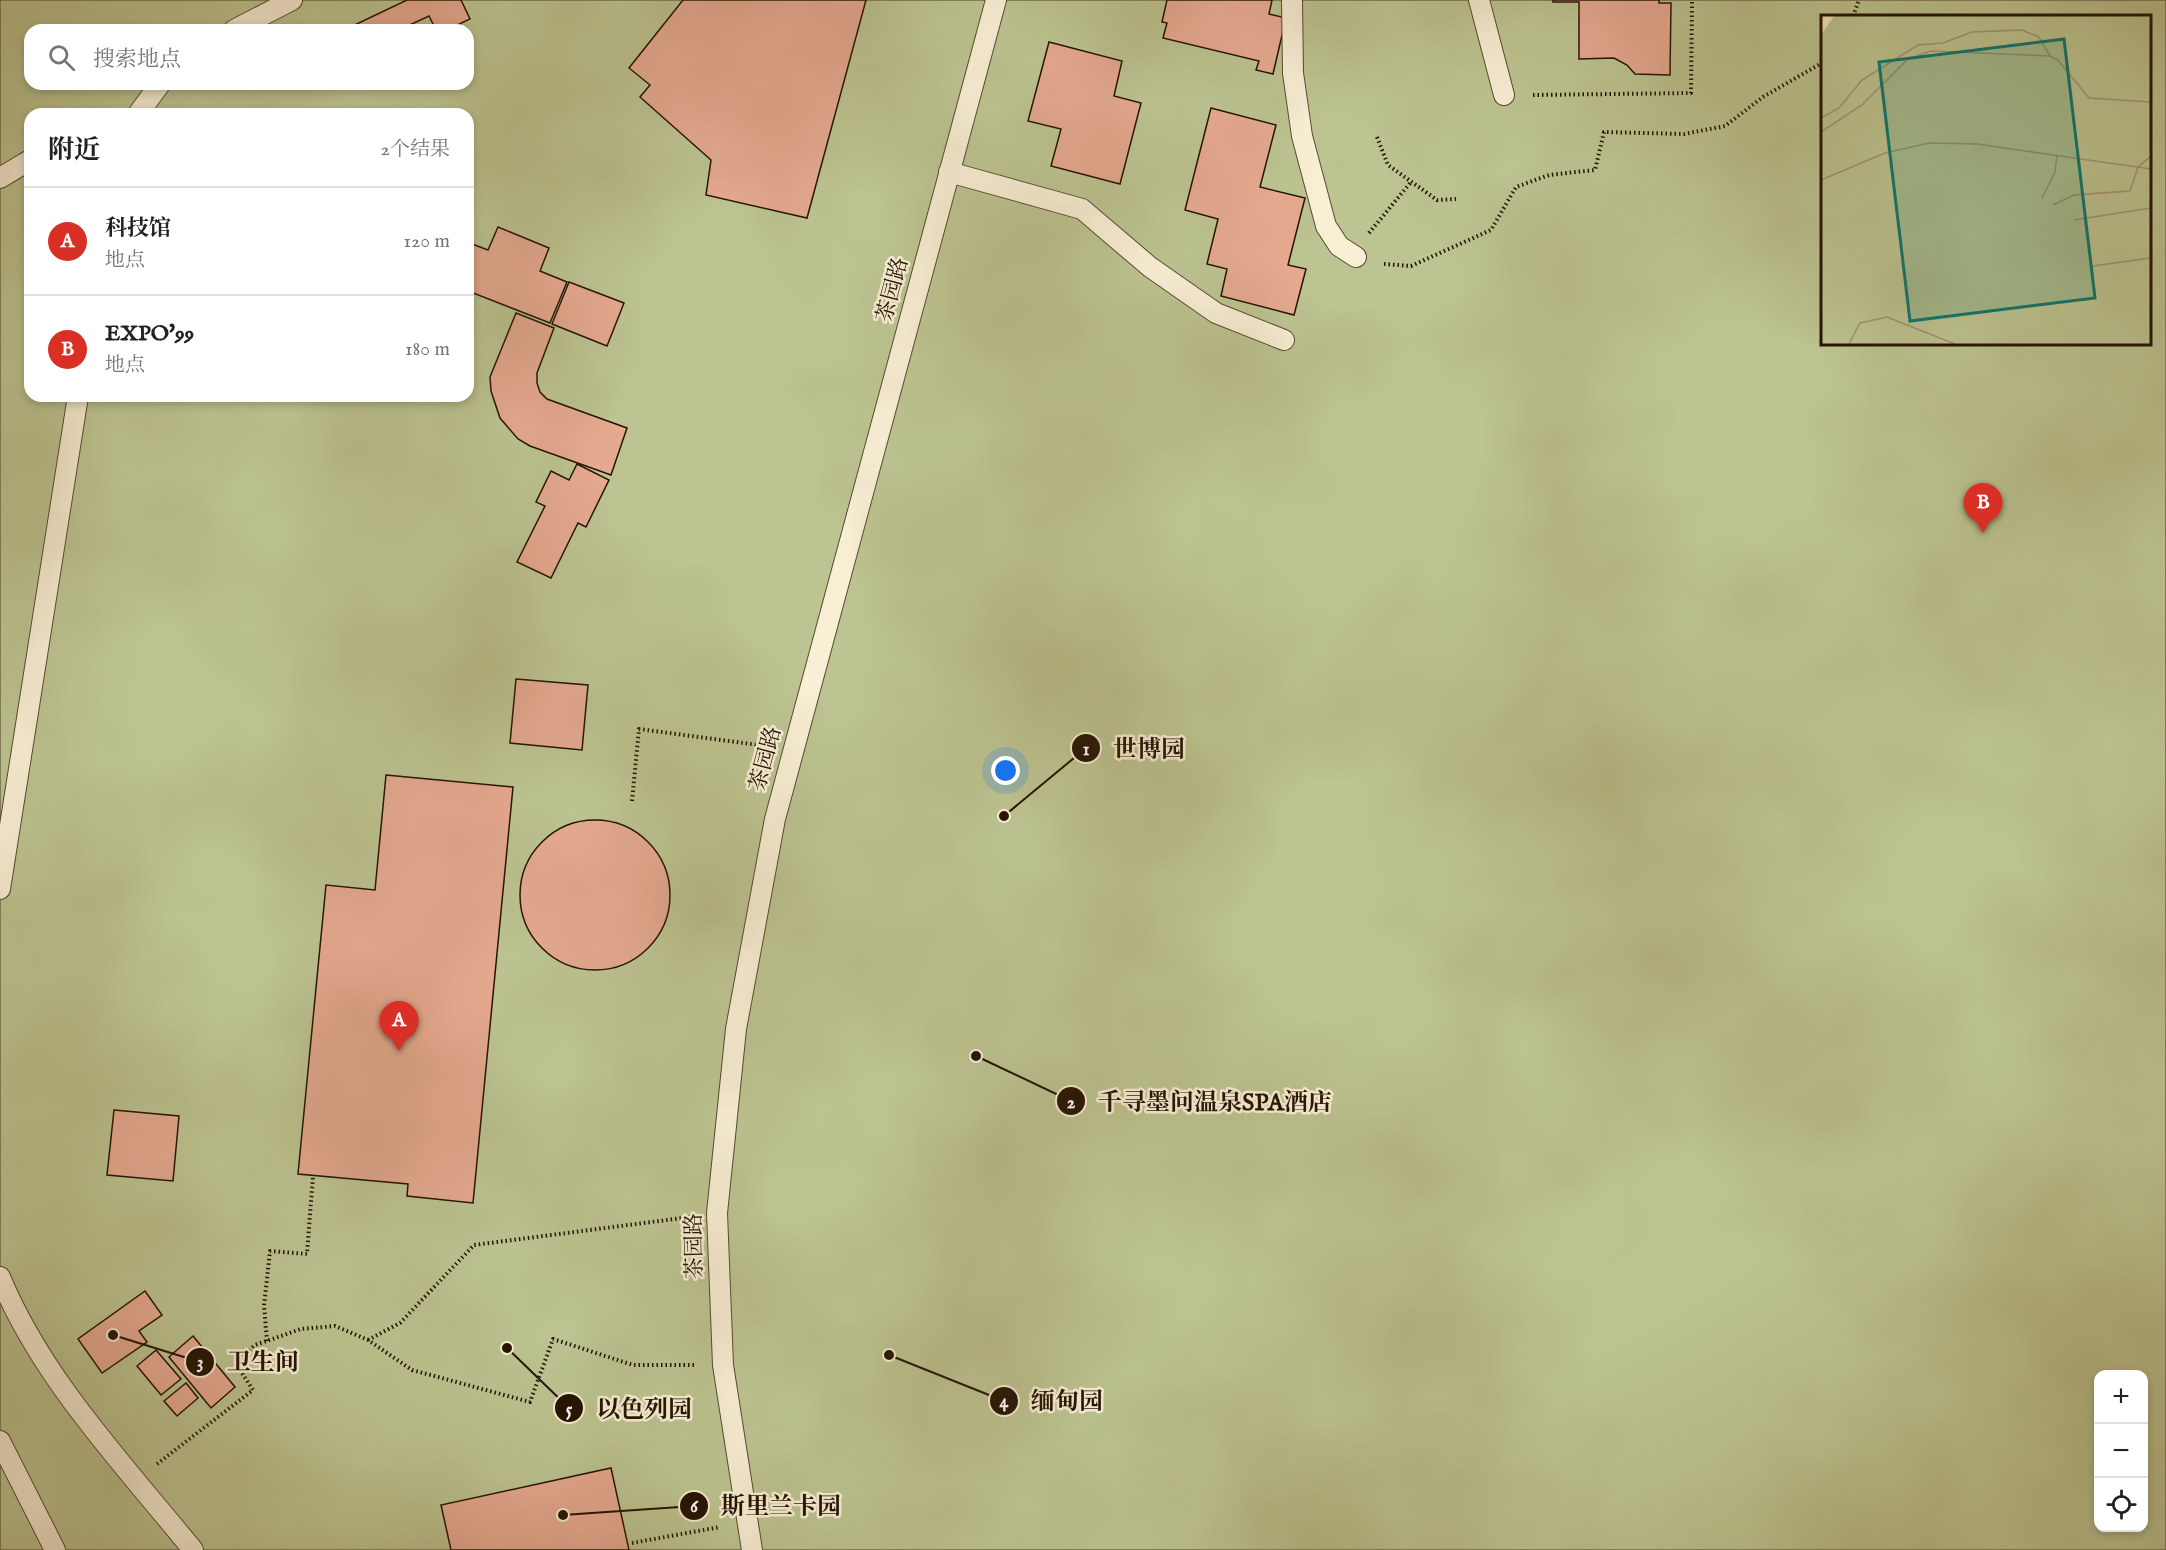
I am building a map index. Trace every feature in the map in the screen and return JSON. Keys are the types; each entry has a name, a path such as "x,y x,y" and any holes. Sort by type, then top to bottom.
{"lane":[{"path":"246,24 292,0"},
{"name":"茶园路","path":"752,1550 723,1365 717,1213 736,1029 775,819 996,0"},
{"path":"1292,0 1293,73 1302,136 1326,226 1339,246 1356,257"},
{"path":"1479,0 1504,95"},
{"path":"142,108 156,90"},
{"path":"0,178 24,164"},
{"path":"949,172 1083,209 1150,267 1216,313 1284,340"},
{"path":"0,889 77,402"},
{"path":"0,1277 10,1302 56,1380 193,1550"},
{"path":"0,1441 55,1550"}],"path":[{"path":"1504,95 1691,93 1692,0"},
{"path":"1853,15 1859,0"},
{"path":"1356,257 1383,264 1411,266 1491,230 1516,187 1549,175 1595,170 1604,132 1683,134 1725,126 1763,97 1821,64"},
{"path":"1377,137 1388,165 1437,200 1456,199"},
{"path":"1368,235 1412,182"},
{"path":"632,801 639,729 793,750"},
{"path":"267,1341 264,1306 270,1251 307,1254 313,1176"},
{"path":"368,1340 400,1323 474,1245 717,1213"},
{"path":"136,1480 253,1390 236,1364 255,1345 300,1329 335,1326 368,1340 412,1370 530,1401 553,1339 633,1365 723,1365"},
{"path":"632,1543 747,1522"}],"green space":[{"path":"0,0 2166,0 2166,1550 0,1550"}],"building":[{"path":"407,0 461,0 470,19 460,24 433,24 429,16 412,24 357,24"},
{"path":"683,0 866,0 807,218 706,195 711,160 640,97 650,85 629,68"},
{"path":"1167,0 1272,0 1269,14 1286,18 1273,74 1256,70 1259,61 1163,38 1167,23 1162,22"},
{"path":"1553,0 1659,0 1659,3 1671,3 1670,75 1635,74 1627,65 1614,58 1579,59 1579,2 1553,2"},
{"path":"1049,42 1122,61 1114,96 1141,103 1120,184 1051,166 1061,129 1028,121"},
{"path":"1211,108 1276,125 1260,187 1305,198 1288,265 1306,269 1294,315 1221,296 1227,269 1207,264 1218,219 1185,210"},
{"path":"498,227 549,248 540,271 567,282 550,323 474,293 474,245 488,250"},
{"path":"569,282 624,303 607,346 552,324"},
{"path":"516,313 554,328 537,373 540,392 547,399 627,428 611,475 530,446 518,439 500,418 491,391 490,377"},
{"path":"577,464 609,480 586,527 578,523 551,578 517,562 545,506 536,502 551,471 569,480"},
{"path":"516,679 588,685 582,750 510,743"},
{"path":"386,775 513,787 473,1203 407,1196 408,1184 298,1174 326,885 375,890"},
{"path":"595,820 610,821 624,826 648,842 664,866 669,880 669,910 664,924 648,948 624,964 610,969 595,970 580,969 566,964 542,948 526,924 521,910 520,895 521,880 526,866 542,842 566,826 580,821"},
{"path":"114,1110 179,1116 173,1181 107,1175"},
{"path":"145,1291 162,1315 139,1331 147,1342 102,1373 78,1339"},
{"path":"193,1336 235,1387 211,1408 169,1357"},
{"path":"156,1350 181,1379 161,1395 137,1366"},
{"path":"186,1383 198,1398 177,1416 164,1401"},
{"path":"611,1468 629,1550 451,1550 441,1505"}],"place":[{"name":"EXPO'99","path":"1983,533"},
{"name":"世博园","path":"1004,816"},
{"name":"科技馆","path":"399,1051"},
{"name":"千寻墨问温泉SPA酒店","path":"976,1056"},
{"name":"卫生间","path":"113,1335"},
{"name":"以色列园","path":"507,1348"},
{"name":"缅甸园","path":"889,1355"},
{"name":"斯里兰卡园","path":"563,1515"}]}
